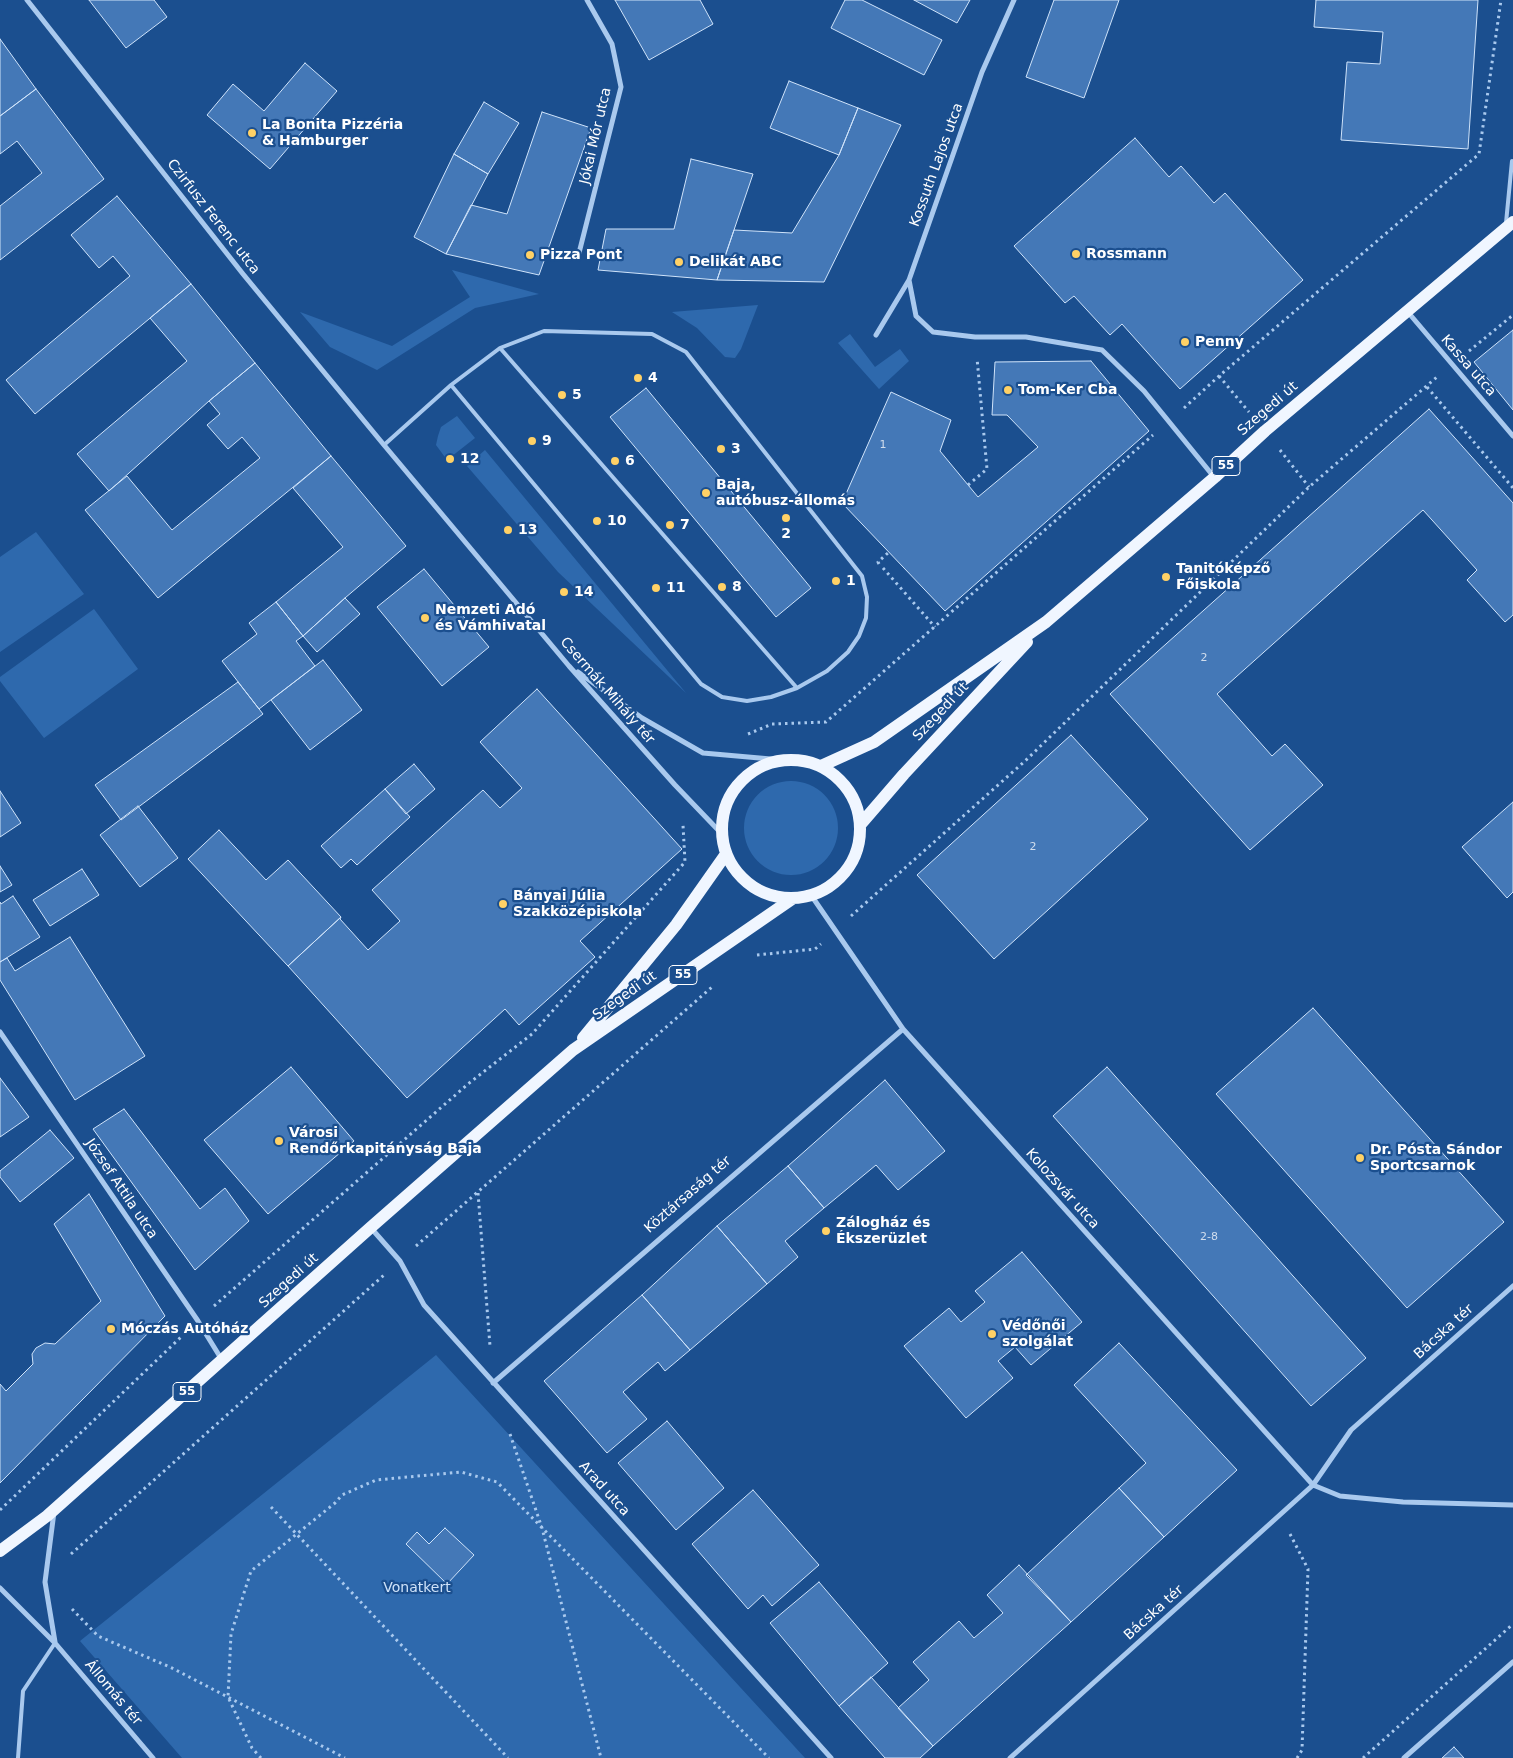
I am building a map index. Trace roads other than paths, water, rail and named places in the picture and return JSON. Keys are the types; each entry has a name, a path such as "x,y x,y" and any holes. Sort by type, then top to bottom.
{"main road":[{"name":"Szegedi út","path":"821,766 874,742 1046,622 1215,477 1265,431 1509,225"},
{"name":"Szegedi út","path":"860,825 904,774 1046,622"},
{"name":"55","path":"782,760 805,761 821,766 843,783 856,803 860,825 858,848 848,869 832,885 811,895 792,899 760,892 741,878 732,867 726,854 721,833 722,818 729,797 742,779 761,766 782,760"},
{"name":"Szegedi út","path":"573,1050 676,924 726,854"},
{"name":"Szegedi út","path":"0,1551 54,1509 573,1050 792,899"}],"street":[{"name":"Czirfusz Ferenc utca","path":"27,0 243,274 384,445"},
{"name":"Jókai Mór utca","path":"579,253 620,87 612,44 587,0"},
{"name":"Kossuth Lajos utca","path":"876,335 909,280 982,72 1014,0"},
{"path":"909,280 916,316 933,332 975,337 1026,337 1102,350 1144,391 1215,477"},
{"name":"Kassa utca","path":"1406,311 1513,436"},
{"name":"Csermák Mihály tér","path":"384,445 569,666 675,785 721,833"},
{"path":"569,666 642,718 703,753 782,760"},
{"name":"Kolozsvár utca","path":"811,895 903,1029 1312,1485"},
{"name":"Köztársaság tér","path":"493,1383 903,1029"},
{"name":"József Attila utca","path":"0,1032 198,1321 222,1360"},
{"name":"Arad utca","path":"370,1228 400,1261 424,1306 831,1758"},
{"name":"Bácska tér","path":"1010,1758 1278,1517 1312,1485 1351,1430 1513,1286"},
{"path":"1312,1485 1340,1496 1403,1502 1513,1505"},
{"path":"54,1509 45,1582 55,1643"},
{"name":"Állomás tér","path":"0,1588 55,1643 153,1758"},
{"path":"1404,1758 1513,1662"}],"lane":[{"path":"1509,225 1512,161"},
{"path":"384,445 451,385 500,348 544,331 652,334 686,352 862,576 867,597 866,618 859,636 848,652 827,671 797,688 747,701 722,697 701,684 451,385"},
{"path":"500,348 797,688"},
{"path":"18,1758 23,1691 55,1643"}],"place":[{"name":"La Bonita Pizzéria & Hamburger","path":"252,133"},
{"name":"Rossmann","path":"1076,254"},
{"name":"Pizza Pont","path":"530,255"},
{"name":"Delikát ABC","path":"679,262"},
{"name":"Penny","path":"1185,342"},
{"name":"4","path":"638,378"},
{"name":"Tom-Ker Cba","path":"1008,390"},
{"name":"5","path":"562,395"},
{"name":"9","path":"532,441"},
{"name":"3","path":"721,449"},
{"name":"12","path":"450,459"},
{"name":"6","path":"615,461"},
{"name":"Baja, autóbusz-állomás","path":"706,493"},
{"name":"2","path":"786,518"},
{"name":"10","path":"597,521"},
{"name":"7","path":"670,525"},
{"name":"13","path":"508,530"},
{"name":"Tanitóképző Főiskola","path":"1166,577"},
{"name":"1","path":"836,581"},
{"name":"8","path":"722,587"},
{"name":"11","path":"656,588"},
{"name":"14","path":"564,592"},
{"name":"Nemzeti Adó és Vámhivatal","path":"425,618"},
{"name":"Bányai Júlia Szakközépiskola","path":"503,904"},
{"name":"Városi Rendőrkapitányság Baja","path":"279,1141"},
{"name":"Dr. Pósta Sándor Sportcsarnok","path":"1360,1158"},
{"name":"Zálogház és Ékszerüzlet","path":"826,1231"},
{"name":"Móczás Autóház","path":"111,1329"},
{"name":"Védőnői szolgálat","path":"992,1334"}],"park label":[{"name":"Vonatkert","path":"417,1588"}]}
